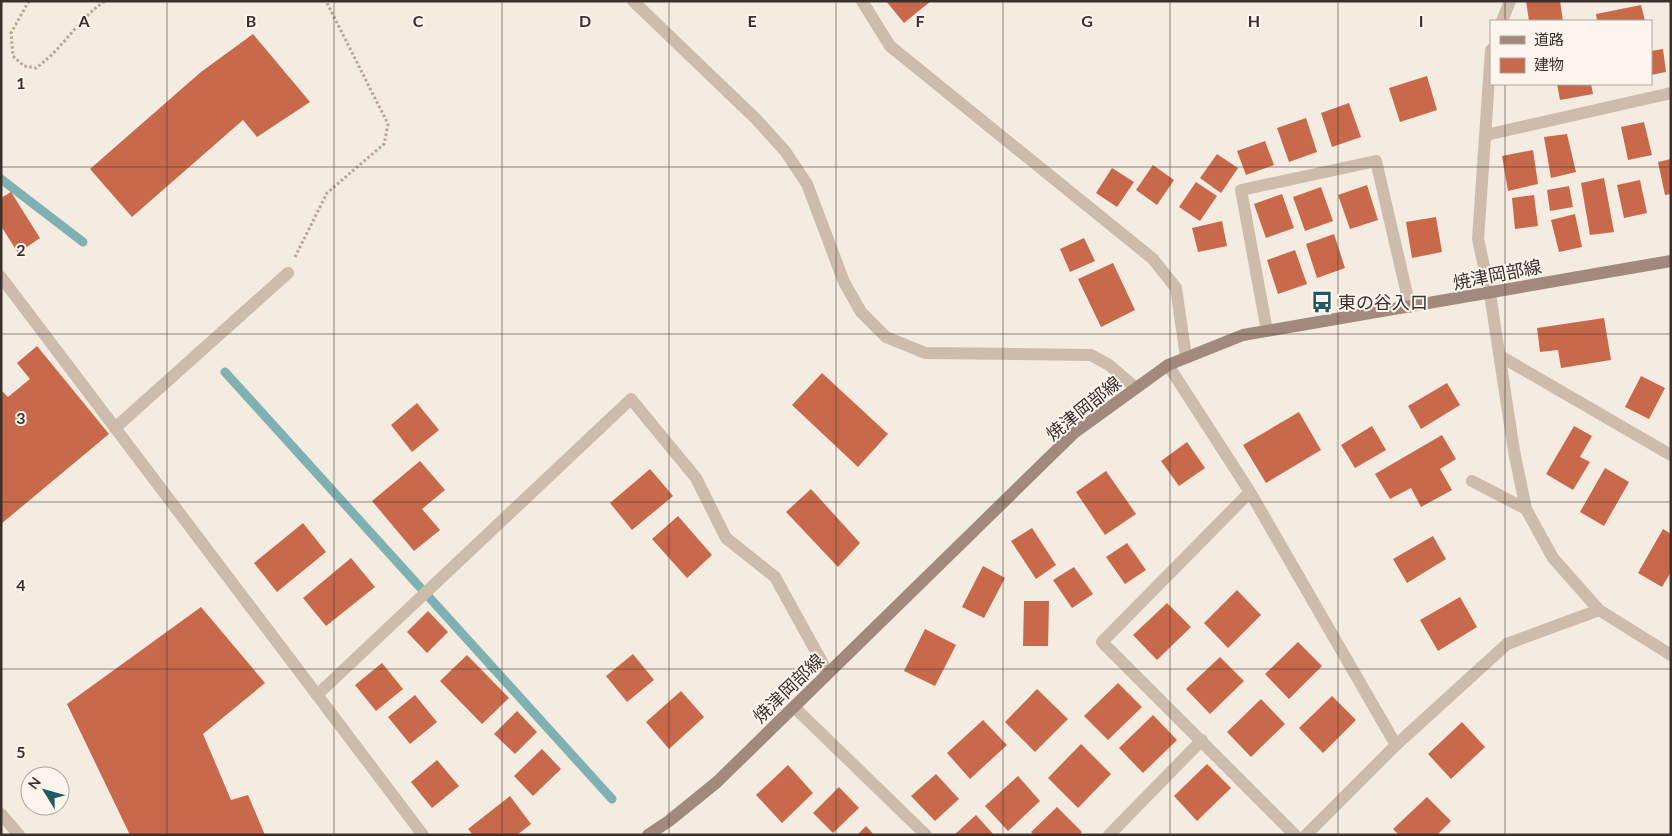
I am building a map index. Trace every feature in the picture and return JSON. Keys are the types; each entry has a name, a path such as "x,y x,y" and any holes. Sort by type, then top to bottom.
{"main road":[{"name":"焼津岡部線","path":"648,835 669,821 717,782 1074,432 1168,365 1243,335 1490,294 1671,261"}],"street":[{"path":"633,1 756,119 785,151 807,184 844,282 861,312 886,337 926,353 1091,355 1109,365 1136,388"},
{"path":"862,1 890,46 1153,259 1176,288 1186,357"},
{"path":"1502,20 1510,1"},
{"path":"1490,67 1478,239 1490,294 1514,451 1526,509 1552,558 1598,610 1671,655"},
{"path":"1486,135 1671,93"},
{"path":"1267,331 1241,190 1376,161 1410,307"},
{"path":"115,428 288,273"},
{"path":"1,277 423,835"},
{"path":"1500,356 1671,455"},
{"path":"1168,365 1250,492 1396,745"},
{"path":"317,695 632,399 696,478 726,538 775,577 828,673"},
{"path":"1472,481 1526,509"},
{"path":"1250,492 1102,642 1295,835"},
{"path":"1306,835 1396,745 1507,644 1598,610"},
{"path":"794,707 926,835"},
{"path":"1109,835 1202,740"},
{"path":"1,814 19,835"}],"path":[{"path":"29,1 11,32 13,56 24,66 36,68 51,58 94,9 105,1"},
{"path":"288,273 327,193 384,144 388,124 326,1"}],"building":[{"path":"886,1 931,1 904,23"},
{"path":"1526,1 1560,1 1563,20 1529,20"},
{"path":"1641,5 1645,20 1597,20 1596,14"},
{"path":"253,34 310,102 257,137 243,120 132,217 90,169 201,72"},
{"path":"1663,49 1666,72 1652,75 1652,51"},
{"path":"1427,76 1437,110 1400,122 1389,88"},
{"path":"1557,85 1591,85 1593,94 1560,100"},
{"path":"1349,103 1361,137 1332,147 1321,113"},
{"path":"1306,118 1317,152 1289,162 1277,128"},
{"path":"1644,122 1652,155 1628,160 1621,127"},
{"path":"1567,134 1576,172 1551,178 1544,137"},
{"path":"1265,141 1274,165 1246,175 1237,151"},
{"path":"1533,150 1538,184 1508,191 1502,156"},
{"path":"1217,154 1238,168 1221,193 1200,178"},
{"path":"1671,159 1671,194 1665,195 1658,162"},
{"path":"1153,165 1174,180 1157,205 1136,190"},
{"path":"1112,168 1134,182 1117,207 1096,193"},
{"path":"1604,178 1614,232 1590,235 1581,183"},
{"path":"1640,180 1647,213 1624,218 1617,185"},
{"path":"1196,182 1217,196 1200,221 1179,207"},
{"path":"1367,185 1378,220 1350,229 1338,195"},
{"path":"1569,186 1573,207 1550,211 1547,190"},
{"path":"1321,187 1333,221 1305,231 1293,197"},
{"path":"11,192 40,238 18,253 1,226 1,198"},
{"path":"1282,194 1294,228 1266,238 1254,204"},
{"path":"1534,195 1538,226 1515,229 1512,198"},
{"path":"1575,214 1582,247 1559,252 1551,220"},
{"path":"1436,217 1442,252 1412,258 1406,222"},
{"path":"1222,221 1227,246 1198,252 1192,228"},
{"path":"1334,234 1345,268 1317,278 1306,244"},
{"path":"1084,238 1095,261 1070,272 1060,249"},
{"path":"1295,250 1307,284 1278,294 1267,260"},
{"path":"1113,263 1135,310 1101,327 1078,279"},
{"path":"1604,318 1611,360 1561,368 1558,350 1540,352 1537,328"},
{"path":"37,346 109,434 1,524 1,390 8,397 30,379 17,363"},
{"path":"822,373 888,434 858,467 792,405"},
{"path":"1641,376 1665,388 1649,419 1625,407"},
{"path":"1447,383 1460,405 1421,429 1408,406"},
{"path":"417,403 439,430 412,452 391,425"},
{"path":"1299,412 1321,450 1266,483 1243,445"},
{"path":"1372,426 1386,450 1355,468 1341,445"},
{"path":"1574,426 1592,436 1580,457 1590,462 1573,490 1546,474"},
{"path":"1442,435 1456,459 1440,469 1452,490 1421,507 1411,488 1390,499 1375,474"},
{"path":"1187,442 1205,468 1179,486 1161,461"},
{"path":"420,461 445,490 422,509 440,530 414,551 372,501"},
{"path":"1605,468 1629,482 1604,526 1580,512"},
{"path":"650,469 673,496 632,530 610,503"},
{"path":"1106,471 1136,514 1105,535 1076,492"},
{"path":"811,489 860,543 838,567 786,512"},
{"path":"678,516 712,555 687,578 652,539"},
{"path":"303,523 326,552 277,592 254,563"},
{"path":"1032,528 1056,565 1036,579 1011,541"},
{"path":"1663,529 1671,534 1671,572 1662,587 1638,573"},
{"path":"1433,536 1446,559 1407,583 1393,559"},
{"path":"1127,543 1146,570 1125,584 1106,557"},
{"path":"351,558 375,587 326,626 303,598"},
{"path":"983,566 1005,578 984,618 962,607"},
{"path":"1074,567 1093,594 1072,608 1053,580"},
{"path":"1237,590 1261,615 1228,648 1204,623"},
{"path":"1460,597 1477,627 1438,651 1420,620"},
{"path":"1024,601 1049,601 1048,646 1023,646"},
{"path":"1167,603 1191,627 1157,660 1133,635"},
{"path":"201,607 265,683 203,734 231,800 248,795 265,835 130,835 67,704"},
{"path":"428,611 448,632 427,653 407,632"},
{"path":"925,629 956,645 935,686 904,671"},
{"path":"1298,642 1322,666 1289,699 1265,674"},
{"path":"633,654 654,680 627,702 606,676"},
{"path":"467,655 509,698 482,724 440,681"},
{"path":"1220,657 1244,681 1210,714 1186,689"},
{"path":"382,663 403,689 376,711 355,685"},
{"path":"1118,683 1142,707 1108,740 1084,716"},
{"path":"1037,689 1068,719 1035,752 1005,722"},
{"path":"681,691 704,717 669,749 646,722"},
{"path":"415,695 437,722 410,744 388,717"},
{"path":"1332,696 1356,720 1323,753 1299,728"},
{"path":"1261,699 1285,724 1251,757 1227,732"},
{"path":"517,711 537,732 515,754 494,734"},
{"path":"1153,715 1177,740 1143,773 1119,748"},
{"path":"983,720 1007,745 970,779 947,753"},
{"path":"1462,722 1485,747 1451,779 1428,754"},
{"path":"1081,744 1111,774 1078,808 1048,778"},
{"path":"542,749 561,769 533,796 514,776"},
{"path":"437,760 459,786 432,808 411,782"},
{"path":"1207,764 1231,788 1197,821 1174,796"},
{"path":"788,765 813,793 782,823 756,795"},
{"path":"936,774 959,799 935,821 911,796"},
{"path":"1018,776 1040,801 1008,831 985,806"},
{"path":"839,787 859,808 833,833 813,813"},
{"path":"510,796 531,824 517,835 473,835 468,829"},
{"path":"1427,797 1451,821 1437,835 1399,835 1393,829"},
{"path":"1057,807 1082,832 1079,835 1034,835 1031,832"},
{"path":"976,815 994,835 954,835"},
{"path":"866,826 874,835 857,835"}],"waterway":[{"path":"1,179 83,242"},
{"path":"225,372 612,799"}],"place":[{"name":"東の谷入口","path":"1322,302"}]}
